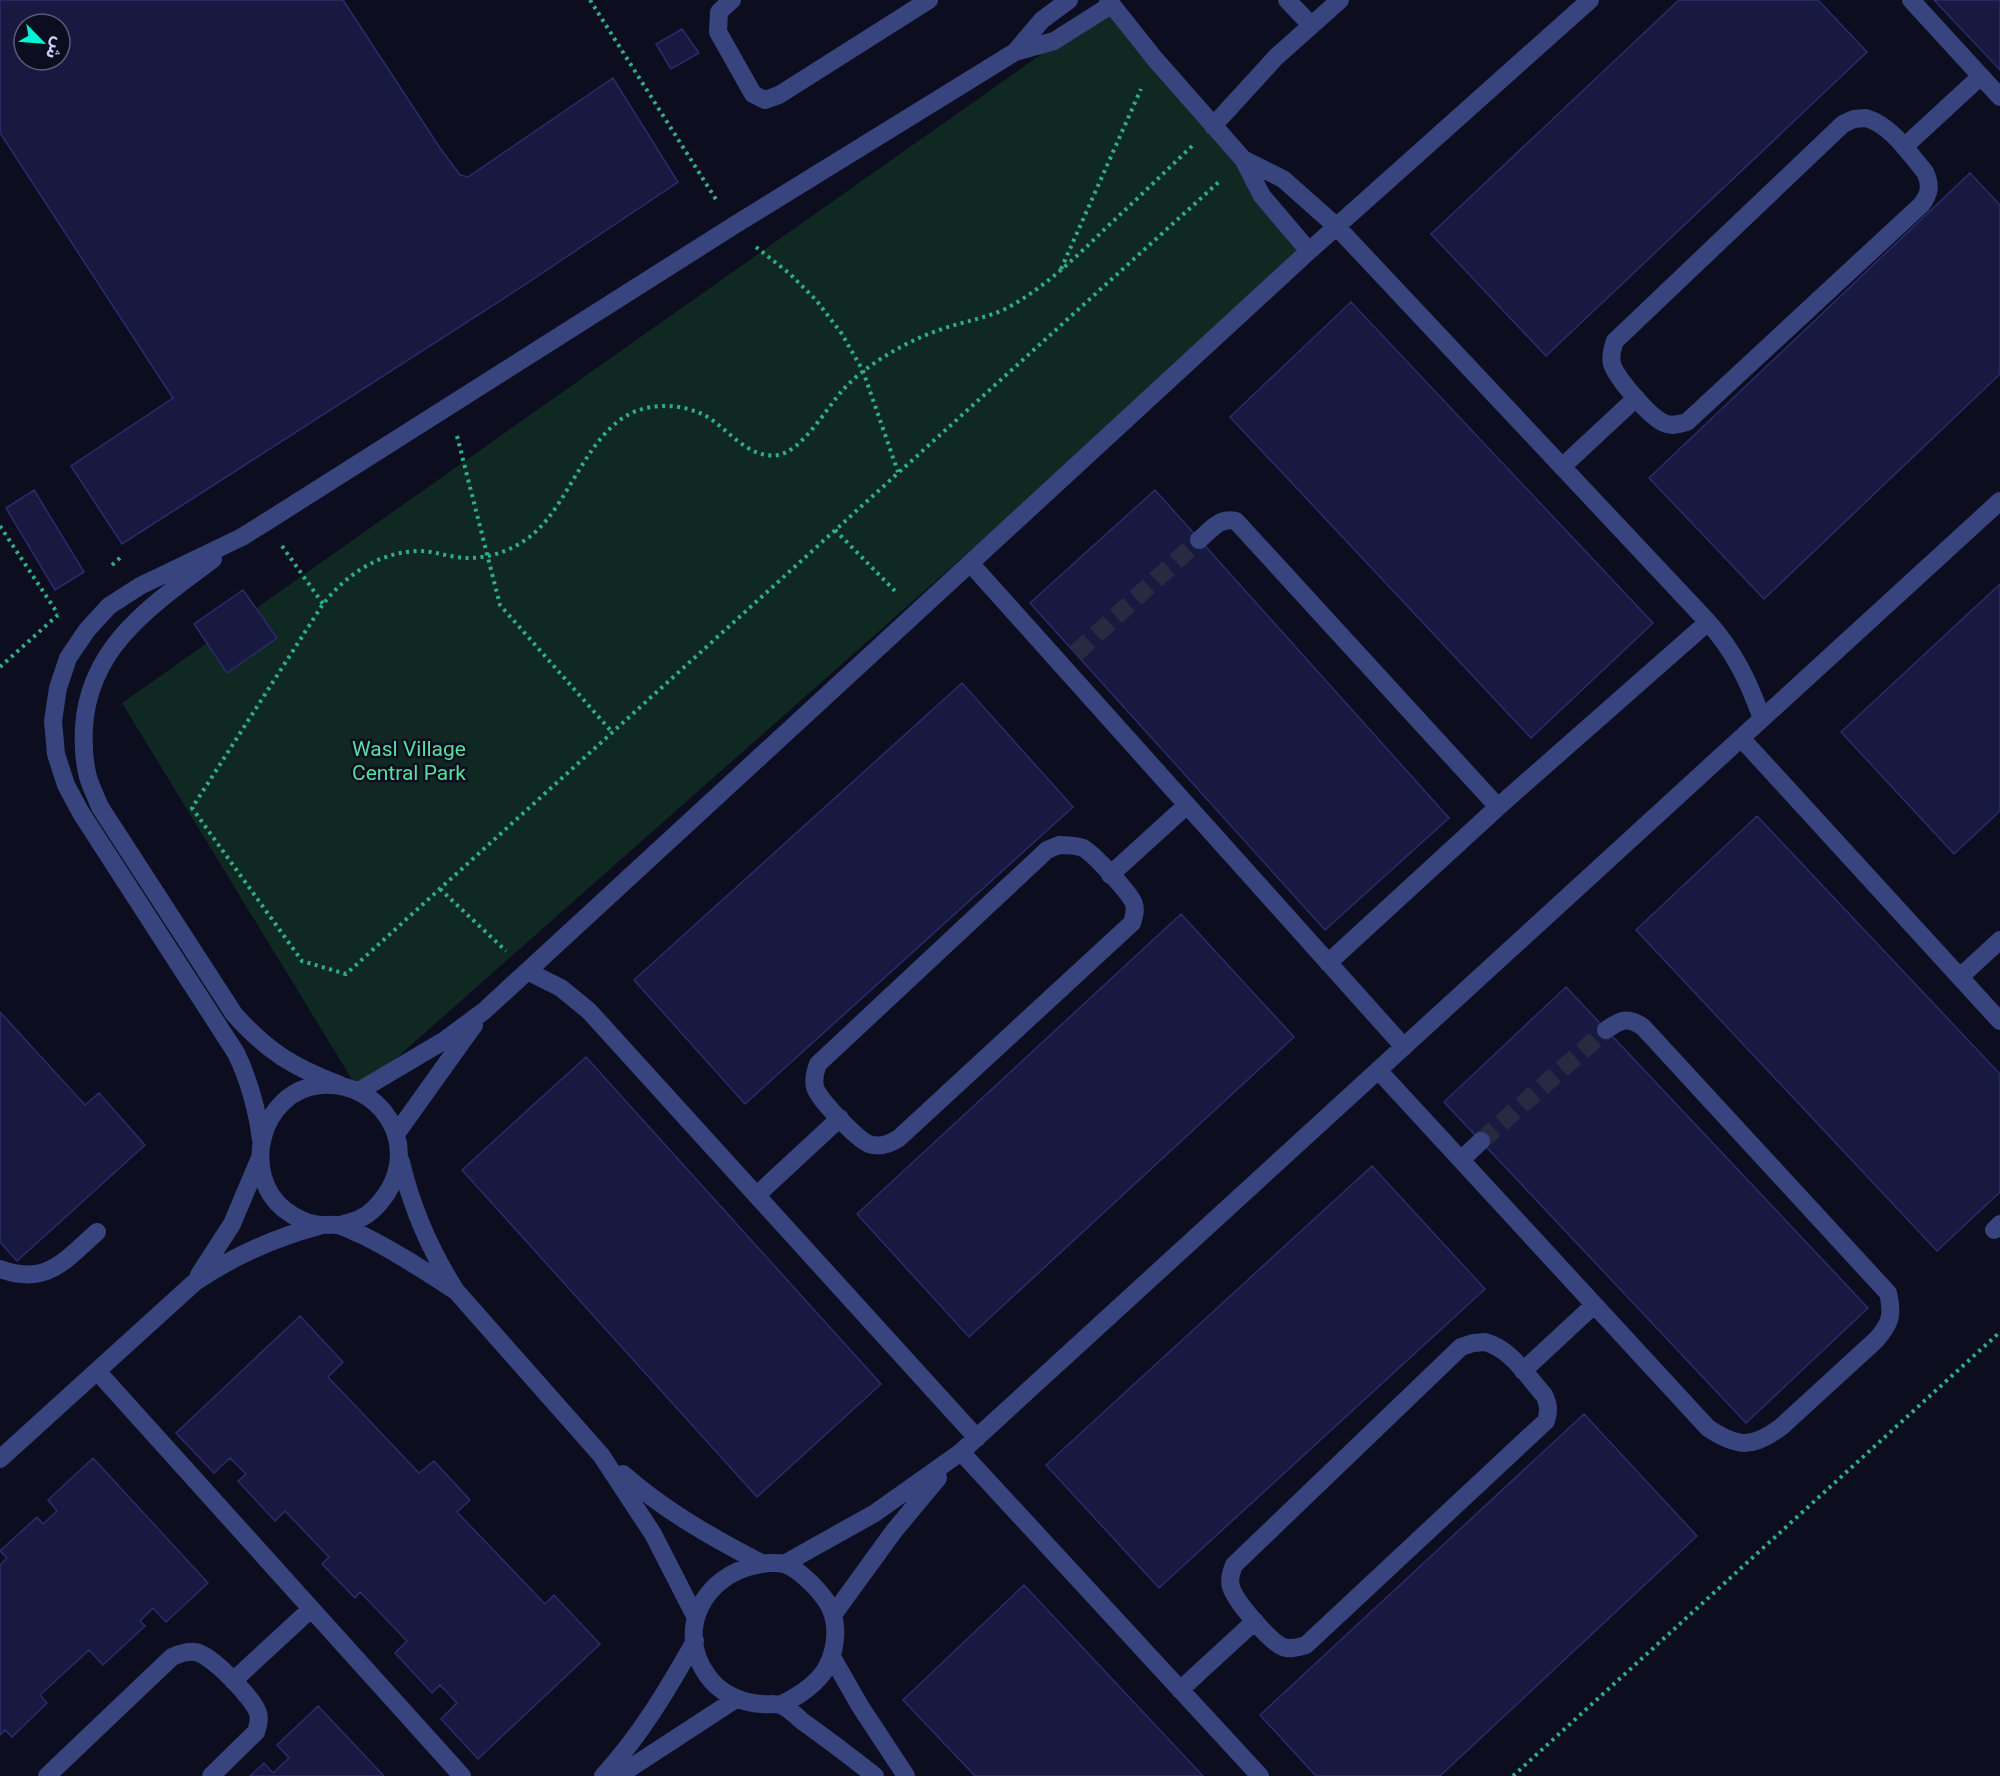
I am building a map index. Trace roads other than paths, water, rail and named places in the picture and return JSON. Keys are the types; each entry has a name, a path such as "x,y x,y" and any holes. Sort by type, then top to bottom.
{"street":[{"path":"732,0 718,12 718,32 753,94 765,100 779,95 928,0"},
{"path":"1015,52 1042,20 1069,0"},
{"path":"1287,0 1311,25"},
{"path":"1213,126 1276,57 1340,0"},
{"path":"359,1091 436,1045 484,1011 529,972 1309,250 1590,0"},
{"path":"1911,0 2000,97"},
{"path":"763,1564 718,1541 677,1516 637,1487 601,1455 456,1291 436,1260 421,1227 408,1193 396,1134 388,1116 376,1102 359,1091 310,1074 282,1058 256,1038 234,1014 100,807 88,777 83,745 85,712 93,681 109,652 129,627 242,537 733,226 1015,52 1053,41 1110,2 1155,59 1244,159 1262,196 1309,250"},
{"path":"1904,147 1981,76"},
{"path":"1866,118 1888,129 1904,147 1929,180 1930,189 1922,205 1687,422 1676,425 1664,423 1636,398 1611,362 1614,341 1834,132 1843,124 1854,119 1866,118"},
{"path":"1244,159 1283,179 1336,226 1708,622 1739,664 1762,719"},
{"path":"1562,467 1636,398"},
{"path":"784,1564 805,1577 821,1593 833,1615 832,1657 819,1678 802,1693 780,1705 759,1704 736,1699 708,1676 699,1659 695,1641 696,1618 705,1597 720,1580 740,1568 763,1564 784,1564 875,1513 961,1452 2000,501"},
{"path":"1199,540 1220,522 1227,519 1236,521 1498,807"},
{"path":"195,1282 232,1224 259,1160 261,1140 257,1110 249,1080 236,1053 81,813 66,785 56,754 53,721 58,688 68,658 87,630 109,606 140,586 242,537"},
{"path":"970,563 1404,1047"},
{"path":"1328,963 1498,807 1708,622"},
{"path":"1062,665 1076,653"},
{"path":"1741,738 2000,1021"},
{"path":"1110,875 1187,805"},
{"path":"1065,845 1083,848 1093,855 1110,875 1130,896 1135,914 1132,923 899,1138 890,1144 878,1146 867,1143 819,1095 814,1085 814,1075 818,1064 1047,850 1065,845"},
{"path":"157,929 172,919"},
{"path":"1960,977 2000,940"},
{"path":"529,972 561,988 590,1011 977,1438"},
{"path":"396,1134 484,1011"},
{"path":"1378,1070 1708,1428 1725,1440 1745,1443 1765,1439 1876,1340 1887,1327 1892,1311 1888,1293 1643,1027 1635,1021 1626,1020 1617,1021 1606,1030"},
{"path":"261,1140 269,1121 282,1104 299,1092 318,1086 340,1085"},
{"path":"757,1196 840,1118"},
{"path":"1461,1160 1481,1141"},
{"path":"0,1459 195,1282 224,1263 287,1234 320,1225 340,1225 362,1217 381,1202 395,1181 400,1158"},
{"path":"259,1160 263,1179 272,1196 285,1210 302,1220 320,1225"},
{"path":"340,1225 400,1255 456,1291"},
{"path":"0,1269 17,1275 39,1274 59,1265 97,1232"},
{"path":"1523,1371 1594,1305"},
{"path":"1485,1342 1497,1345 1506,1352 1544,1395 1548,1403 1549,1412 1540,1428 1306,1645 1294,1648 1283,1647 1255,1621 1235,1595 1231,1585 1230,1575 1234,1565 1461,1347 1485,1342"},
{"path":"97,1371 462,1776"},
{"path":"833,1615 894,1531 961,1452"},
{"path":"961,1452 1260,1776"},
{"path":"601,1455 653,1534 696,1618"},
{"path":"233,1681 311,1609"},
{"path":"1180,1690 1255,1621"},
{"path":"603,1776 645,1725 695,1641"},
{"path":"47,1776 172,1657 195,1652 217,1663 254,1705 258,1714 259,1723 251,1739 210,1776"},
{"path":"832,1657 860,1706 906,1776"},
{"path":"618,1776 736,1699"},
{"path":"780,1705 875,1776"}],"tunnel":[{"path":"1076,653 1199,540"},
{"path":"1481,1141 1606,1030"}],"park label":[{"name":"Wasl Village Central Park","path":"409,761"}]}
